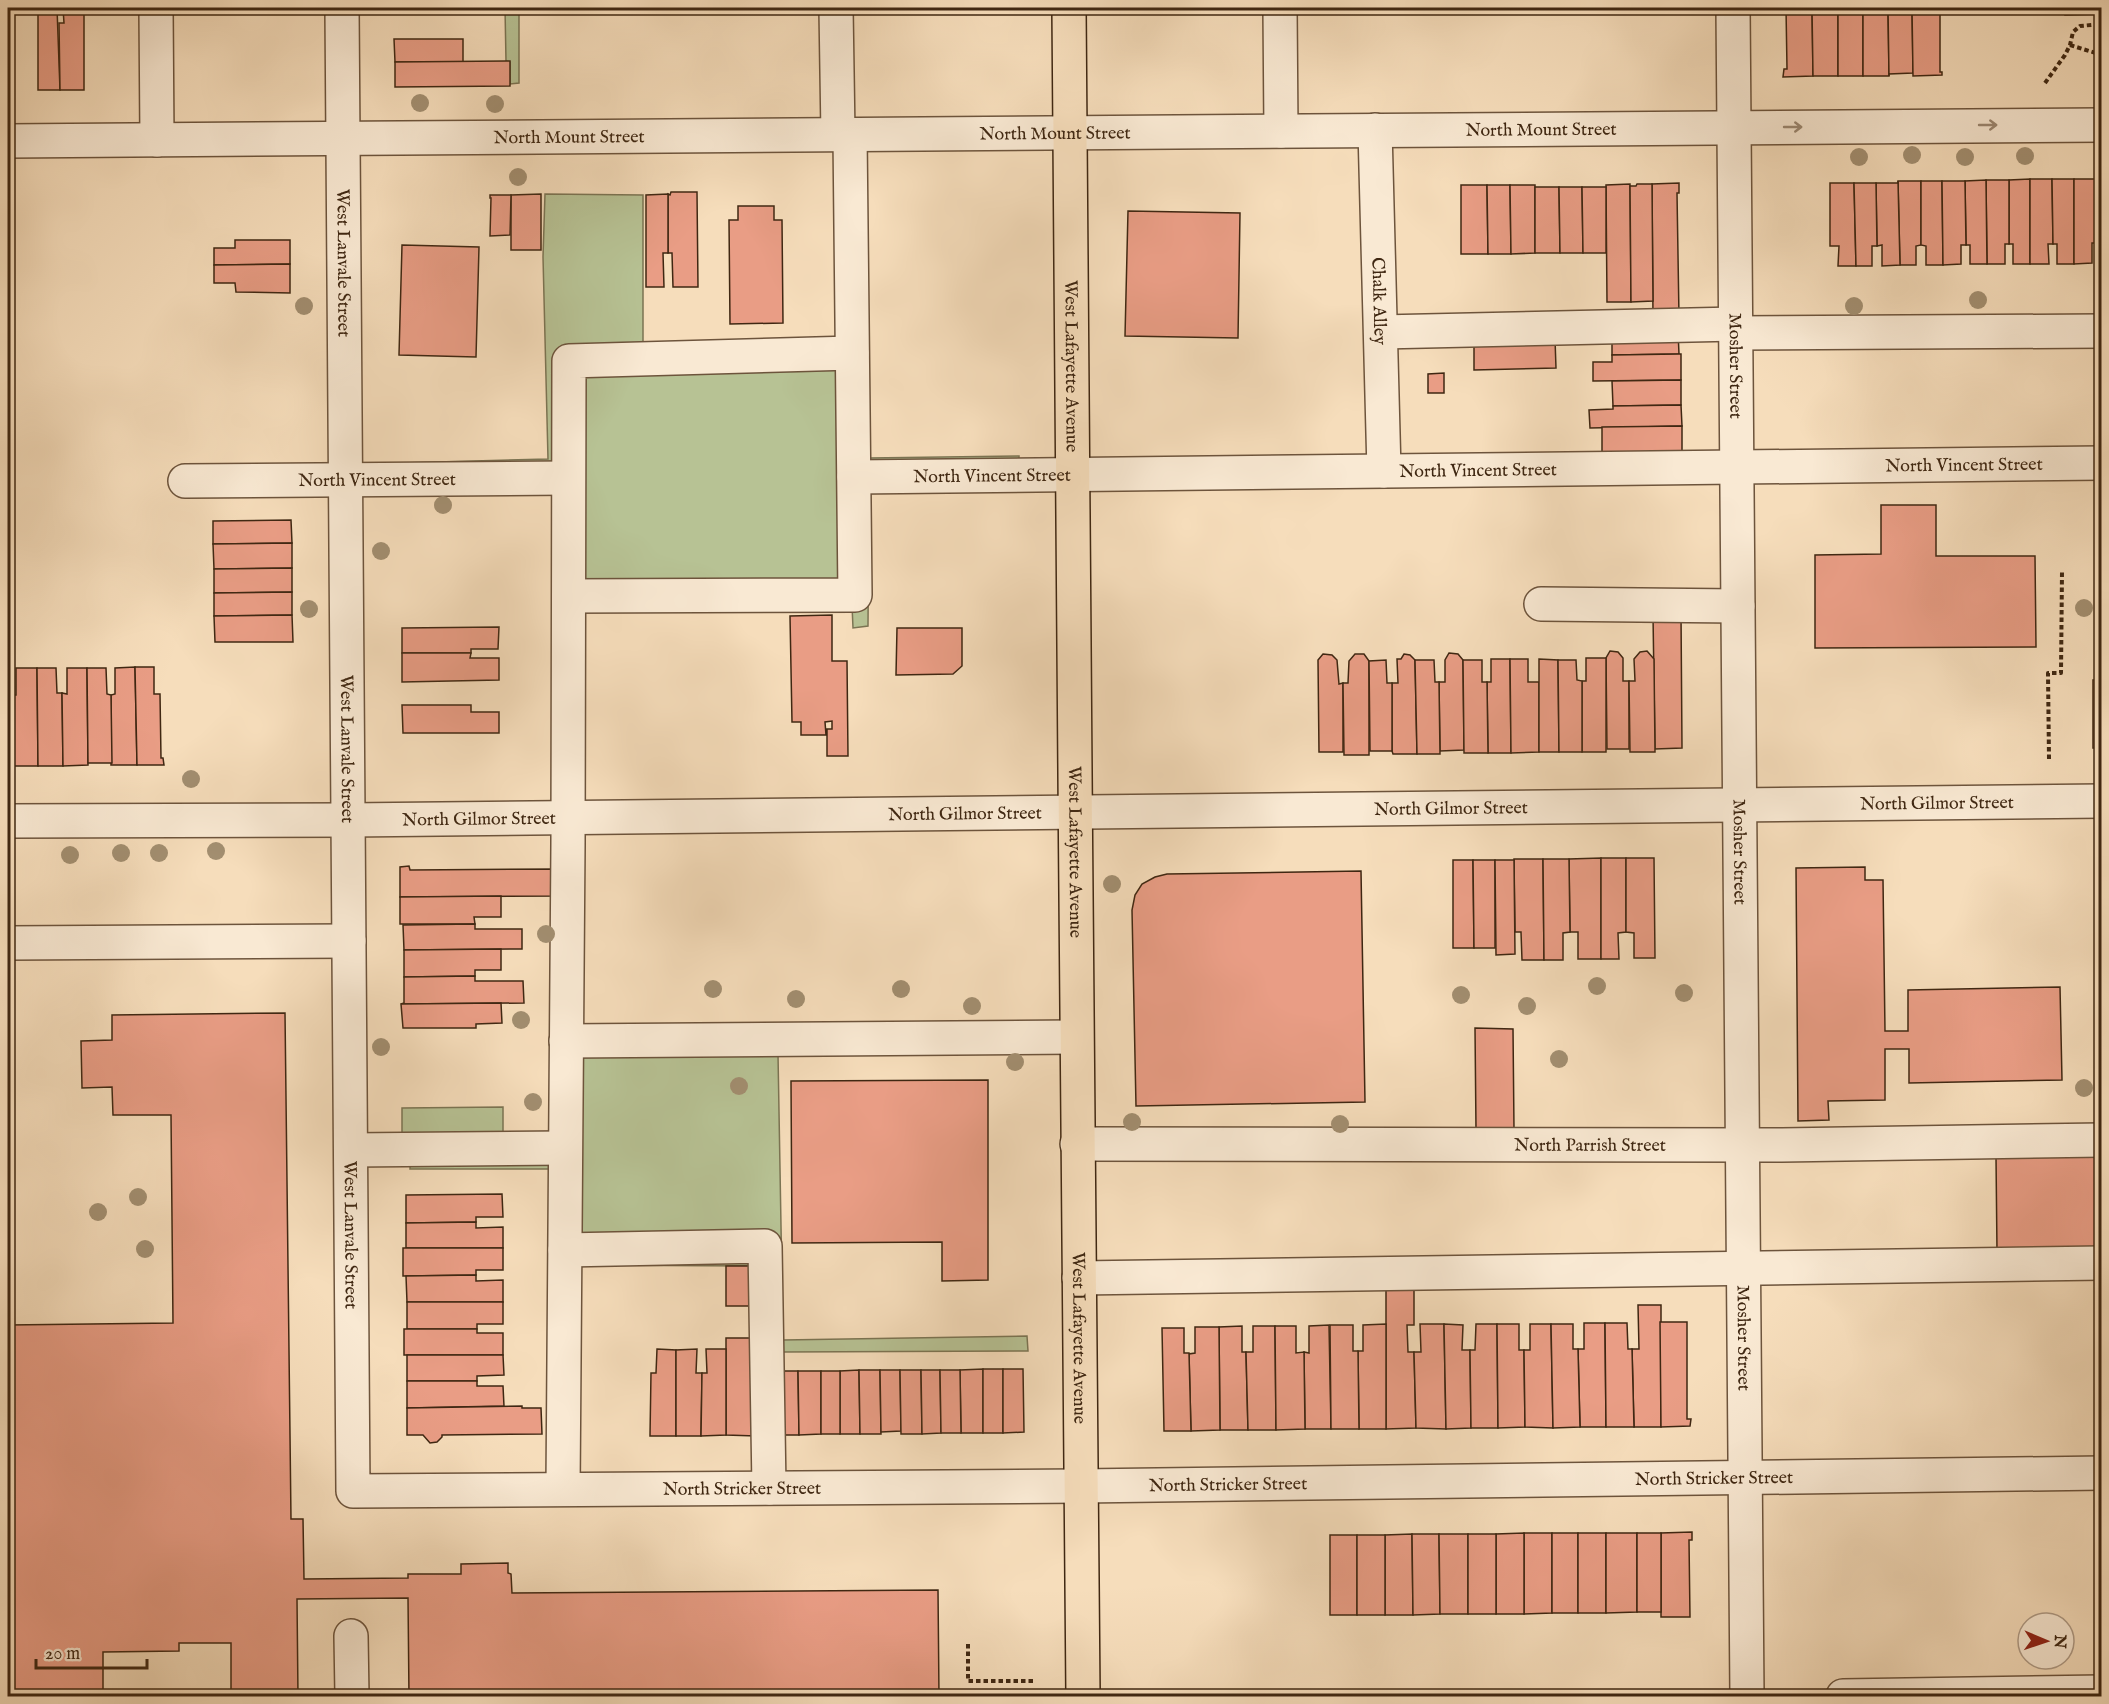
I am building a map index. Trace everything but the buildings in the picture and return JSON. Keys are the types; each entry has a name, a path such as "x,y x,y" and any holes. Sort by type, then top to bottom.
{"main road":[{"name":"West Lafayette Avenue","path":"1069,8 1083,1696"}],"street":[{"path":"156,8 157,140"},
{"name":"West Lanvale Street","path":"342,8 344,479 354,1491"},
{"path":"568,597 855,595 852,353 844,135 836,8"},
{"path":"1280,8 1281,131"},
{"name":"Mosher Street","path":"1733,8 1748,1696"},
{"name":"North Mount Street","path":"8,141 2102,124"},
{"name":"Chalk Alley","path":"1375,130 1384,471"},
{"path":"1381,332 1736,329 2102,331"},
{"path":"562,1489 568,818 569,361 852,353"},
{"name":"North Vincent Street","path":"854,477 2102,463"},
{"name":"North Vincent Street","path":"185,481 568,478"},
{"path":"1541,604 1738,606"},
{"name":"North Gilmor Street","path":"8,821 568,818 2102,801"},
{"path":"8,943 349,941"},
{"path":"566,1041 1076,1037"},
{"name":"North Parrish Street","path":"1077,1144 1743,1145 2102,1140"},
{"path":"351,1150 565,1149"},
{"path":"565,1250 765,1246 768,1488"},
{"path":"1079,1278 2102,1263"},
{"name":"North Stricker Street","path":"354,1491 2102,1473"},
{"path":"351,1636 352,1696"},
{"path":"1843,1696 2102,1692"}],"path":[{"path":"2044,83 2070,45 2073,32 2080,26 2102,24"},
{"path":"2070,45 2102,55"},
{"path":"2049,759 2048,674 2061,674 2062,572"},
{"path":"968,1644 968,1681 1035,1681"}],"green space":[{"path":"505,8 519,8 519,83 510,84 510,62 506,61"},
{"path":"545,194 643,195 643,345 850,342 868,458 1019,456 1019,488 869,491 868,626 853,628 852,605 578,605 560,494 405,494 401,463 548,459 543,257"},
{"path":"580,1037 778,1054 783,1340 1027,1336 1028,1351 782,1352 752,1266 573,1265 553,1169 410,1169 411,1140 402,1139 402,1108 503,1107 503,1135 562,1137"}]}
